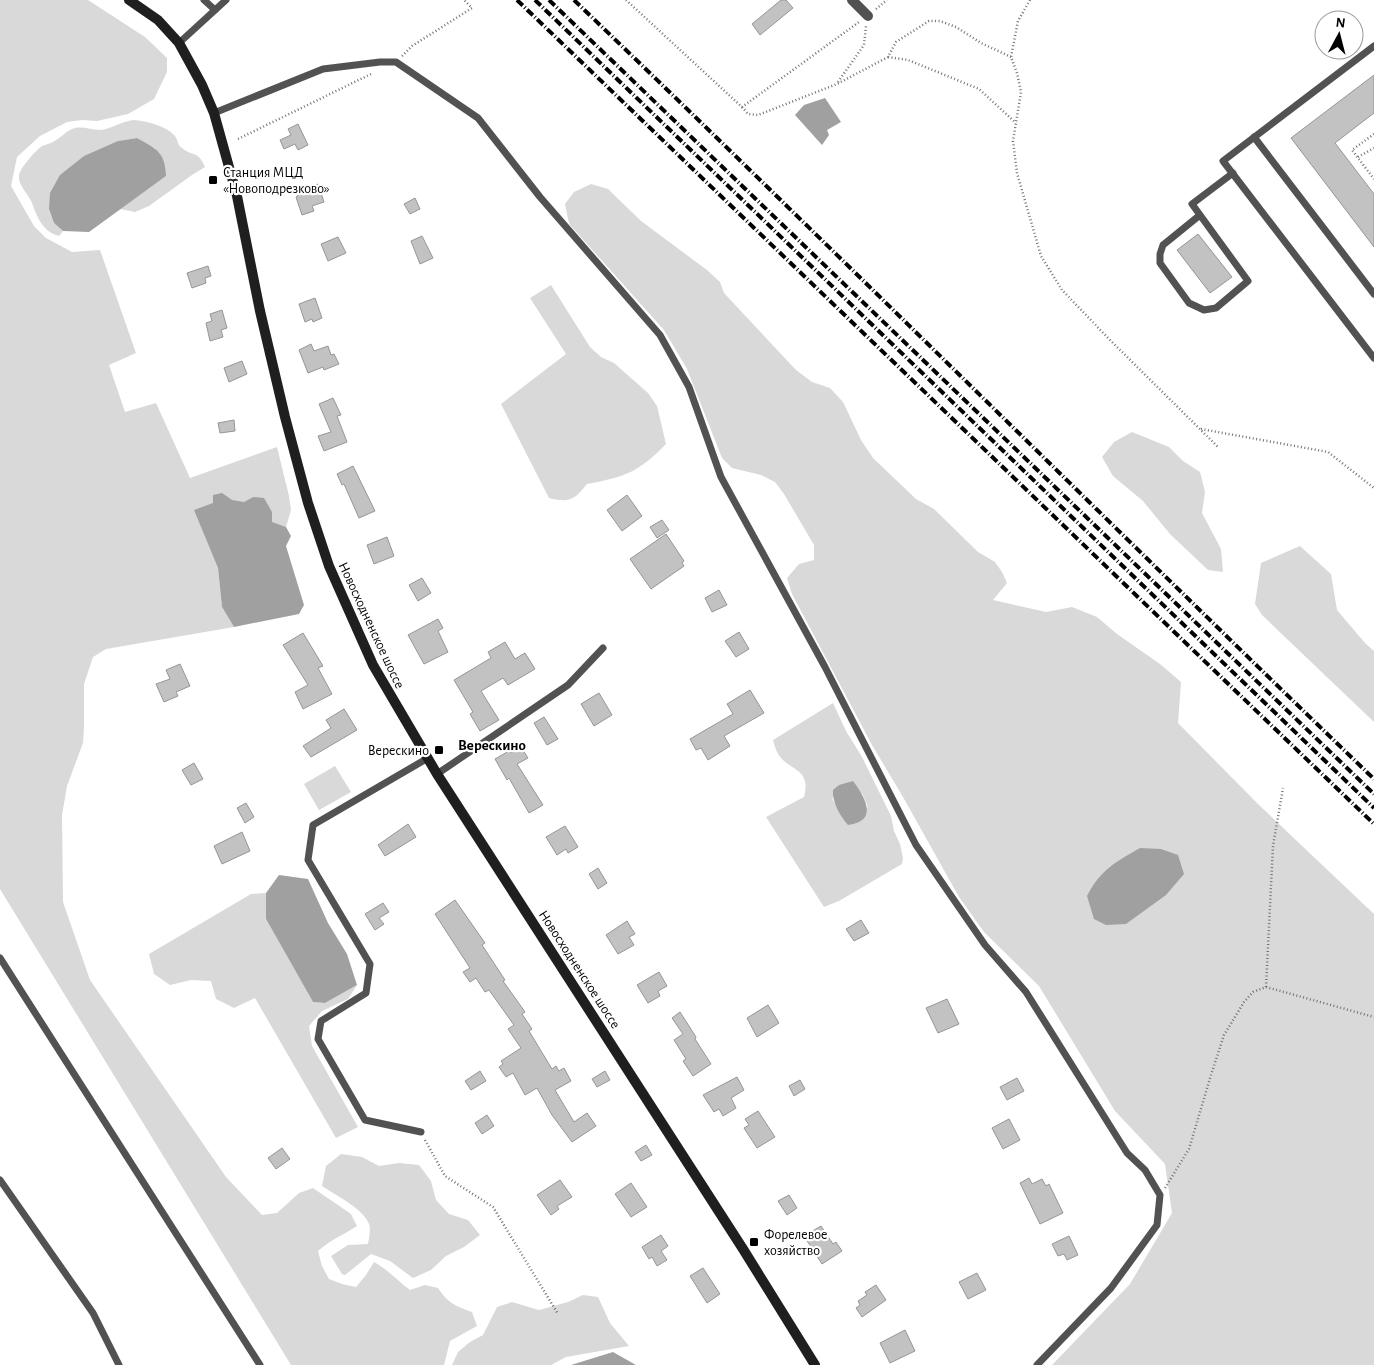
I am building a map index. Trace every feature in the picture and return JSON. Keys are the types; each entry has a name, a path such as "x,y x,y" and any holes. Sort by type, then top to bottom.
{"main road":[{"name":"Новосходненское шоссе","path":"129,0 158,20 179,43 202,85 214,113 237,196 260,311 285,417 314,521 328,566 373,665 437,774 691,1166 815,1365"}],"street":[{"path":"852,0 868,16"}],"lane":[{"path":"204,0 215,10"},
{"path":"179,43 226,0"},
{"path":"1374,46 1223,161 1374,358"},
{"path":"214,113 323,69 380,62 396,62 478,118 540,197 660,335 689,387 721,477 825,668 916,845 985,945 1026,992 1127,1153 1145,1170 1160,1195 1157,1225 1111,1288 1037,1365"},
{"path":"1254,137 1374,294"},
{"path":"1200,215 1163,245 1160,263 1189,304 1204,310 1216,308 1248,282 1200,215 1192,204 1232,173"},
{"path":"437,774 568,685 603,648"},
{"path":"421,1132 365,1120 318,1039 321,1021 366,993 370,964 308,860 313,825 428,758"},
{"path":"0,958 260,1365"},
{"path":"0,1180 93,1313 118,1365"}],"path":[{"path":"396,62 412,46 472,8 464,0"},
{"path":"626,0 748,114 758,115 837,84 888,57 896,42 929,21 940,21 956,27 981,43 1011,57"},
{"path":"742,107 868,16 887,0"},
{"path":"1030,0 1018,21 1011,57 1021,92 1013,141 1017,173 1041,256 1062,290 1219,448"},
{"path":"837,84 864,45 868,16"},
{"path":"888,57 908,60 979,89 1016,123"},
{"path":"238,139 378,70"},
{"path":"1374,134 1352,150 1374,179"},
{"path":"1358,157 1374,148"},
{"path":"1200,429 1328,452 1374,488"},
{"path":"1266,987 1273,846 1283,788"},
{"path":"1160,1195 1189,1149 1224,1034 1244,1002 1253,992 1266,987 1374,1017"},
{"path":"421,1132 445,1176 493,1207 558,1314"}],"shaded area":[{"path":"0,0 88,0 145,37 167,58 167,72 154,99 128,114 97,121 67,122 40,136 17,157 11,186 34,226 46,238 72,252 100,250 136,353 109,365 125,412 156,403 190,478 277,447 291,510 286,527 272,523 253,497 244,502 219,503 195,510 218,568 222,607 234,627 106,649 93,657 84,684 83,743 67,786 62,815 63,902 90,980 226,1177 262,1215 277,1213 299,1193 313,1188 351,1214 357,1226 318,1251 322,1266 329,1279 356,1287 374,1262 410,1290 425,1285 438,1288 452,1303 472,1312 477,1326 450,1341 444,1365 291,1365 0,889"},
{"path":"825,98 841,122 827,130 829,135 822,145 795,115 804,105"},
{"path":"134,120 156,124 166,129 175,137 180,147 198,156 205,167 149,206 135,212 120,209 166,176 155,148 137,138 118,141 49,209 54,223 63,231 59,236 53,234 39,219 31,200 20,183 19,176 25,164 42,146 54,141 72,129 102,130"},
{"path":"137,138 159,152 164,161 166,176 89,232 63,231 54,223 49,209 50,193 60,175 84,156 118,141"},
{"path":"591,184 608,189 641,221 707,270 720,282 724,293 796,370 812,382 830,388 843,402 861,440 873,458 916,499 934,509 978,552 995,562 1007,583 993,600 1046,612 1072,607 1097,617 1181,682 1178,723 1258,804 1374,914 1374,1365 1052,1365 1130,1284 1172,1213 1165,1164 1115,1111 1039,986 984,932 959,897 872,745 792,594 787,578 799,564 814,560 814,545 775,482 761,475 732,468 722,458 687,369 664,330 570,225 565,204 574,192"},
{"path":"551,285 590,347 601,357 614,363 648,393 657,406 666,444 648,461 631,472 612,479 587,484 579,494 567,500 549,498 501,404 566,354 530,298"},
{"path":"1132,432 1169,447 1183,461 1200,472 1205,492 1202,513 1221,549 1223,572 1208,570 1170,534 1143,501 1113,476 1102,457 1114,442"},
{"path":"222,493 232,500 244,502 253,497 264,498 272,512 272,522 286,527 291,536 286,546 304,605 299,614 234,627 222,607 218,568 194,510 213,503 213,495"},
{"path":"1300,546 1331,574 1337,610 1374,651 1374,722 1262,615 1255,604 1261,563"},
{"path":"833,703 891,816 894,831 900,844 903,858 902,864 839,901 824,907 766,817 804,797 806,787 802,774 781,758 773,740","holes":["862,793 868,807 843,819 832,798"]},
{"path":"335,766 351,792 319,810 304,784"},
{"path":"853,781 862,794 867,808 864,819 858,823 848,825 837,809 833,790 839,785"},
{"path":"1140,848 1161,849 1178,855 1184,874 1166,895 1126,924 1106,925 1094,919 1087,896 1092,887 1110,867"},
{"path":"279,875 308,879 328,923 347,954 357,985 325,1003 313,1002 266,919 266,893"},
{"path":"266,893 266,919 313,1002 325,1003 357,985 348,999 322,1011 309,1026 312,1046 358,1127 336,1138 255,998 234,1008 216,999 211,981 191,980 170,985 154,974 149,954 251,894"},
{"path":"341,1154 362,1157 379,1166 399,1163 419,1165 431,1181 436,1200 449,1214 468,1220 480,1235 464,1247 446,1256 431,1270 413,1278 390,1261 371,1254 345,1275 342,1274 331,1256 348,1245 368,1244 370,1228 366,1218 361,1213 322,1186 326,1166"},
{"path":"583,1295 598,1297 610,1323 629,1346 566,1357 551,1365 452,1365 458,1352 470,1342 483,1335 497,1307 512,1302 539,1310 568,1302"},
{"path":"613,1352 636,1365 571,1365"}],"building":[{"path":"781,0 786,0 793,8 760,35 752,24"},
{"path":"1374,75 1374,113 1335,143 1374,194 1374,247 1291,138"},
{"path":"298,124 308,145 298,150 295,144 284,149 280,140 291,135 288,129"},
{"path":"318,184 324,202 312,206 314,211 302,215 296,197 298,196 297,191"},
{"path":"415,198 420,209 410,214 404,204"},
{"path":"1198,234 1232,277 1210,293 1177,250"},
{"path":"422,236 433,258 420,264 411,241"},
{"path":"338,237 346,253 328,261 321,244"},
{"path":"208,266 211,276 205,278 206,283 192,288 187,273"},
{"path":"315,298 322,318 313,322 312,319 305,322 299,304"},
{"path":"222,310 227,328 221,330 223,337 210,341 206,323 212,321 210,314"},
{"path":"311,344 314,351 328,346 331,355 334,354 339,364 324,370 323,367 308,373 299,350"},
{"path":"242,361 247,374 229,382 224,368"},
{"path":"333,398 341,415 337,416 347,442 324,451 318,436 331,432 319,404"},
{"path":"234,420 235,431 220,433 218,423"},
{"path":"353,466 375,511 359,518 344,484 342,485 337,474"},
{"path":"627,495 642,516 622,531 607,510"},
{"path":"662,520 669,530 657,538 650,527"},
{"path":"666,534 684,561 682,563 684,566 651,589 630,559"},
{"path":"387,537 394,556 374,564 367,545"},
{"path":"422,578 431,593 418,601 409,585"},
{"path":"719,590 727,605 712,612 705,598"},
{"path":"438,619 443,628 438,631 448,652 424,664 408,635"},
{"path":"739,632 749,649 736,657 725,641"},
{"path":"303,633 323,666 318,668 332,694 303,709 295,692 308,685 283,645"},
{"path":"505,642 515,659 525,653 535,669 508,685 503,678 481,691 499,720 480,731 470,714 473,712 454,680 491,658 488,652"},
{"path":"180,664 190,686 176,692 178,696 164,702 156,684 170,679 166,670"},
{"path":"750,690 764,713 724,736 730,746 708,760 701,748 696,750 690,739 733,714 727,704"},
{"path":"599,693 612,715 594,726 581,704"},
{"path":"344,709 357,730 311,757 303,746 331,728 326,720"},
{"path":"544,717 558,739 547,745 534,723"},
{"path":"521,747 528,758 517,764 543,805 529,813 509,778 507,780 495,759"},
{"path":"194,763 203,779 191,785 182,770"},
{"path":"246,803 254,817 245,823 237,808"},
{"path":"408,824 416,837 385,856 378,845"},
{"path":"565,826 578,847 568,853 566,849 557,855 546,837"},
{"path":"242,832 250,851 222,864 214,846"},
{"path":"598,868 607,883 598,889 589,874"},
{"path":"455,900 485,943 482,945 505,980 503,981 525,1012 522,1014 532,1029 529,1031 552,1069 556,1066 559,1071 564,1068 571,1081 555,1090 574,1122 587,1113 596,1126 572,1142 552,1115 537,1088 525,1095 513,1073 506,1077 499,1067 503,1064 501,1061 521,1048 508,1029 514,1025 489,990 485,992 476,978 470,982 463,972 470,968 435,914"},
{"path":"383,903 389,912 379,918 384,924 375,930 365,914"},
{"path":"861,920 869,933 854,941 846,929"},
{"path":"627,921 635,934 629,937 634,945 618,954 606,935"},
{"path":"659,972 667,986 658,991 660,996 648,1003 637,985"},
{"path":"947,999 959,1024 938,1033 926,1008"},
{"path":"768,1005 779,1023 757,1037 747,1018"},
{"path":"680,1012 711,1064 693,1076 683,1061 686,1059 674,1040 683,1034 672,1018"},
{"path":"480,1071 486,1081 471,1090 465,1081"},
{"path":"605,1071 610,1080 597,1087 592,1079"},
{"path":"737,1077 744,1090 731,1098 736,1108 723,1116 719,1109 714,1112 703,1095"},
{"path":"1017,1078 1024,1091 1007,1100 1000,1087"},
{"path":"800,1080 805,1089 794,1096 789,1086"},
{"path":"758,1111 775,1137 757,1148 744,1128 749,1125 745,1119"},
{"path":"487,1115 494,1126 482,1134 475,1123"},
{"path":"1009,1119 1020,1140 1003,1149 992,1128"},
{"path":"646,1145 652,1155 641,1161 635,1152"},
{"path":"282,1148 290,1159 276,1169 268,1158"},
{"path":"1029,1178 1032,1184 1042,1179 1046,1186 1049,1184 1063,1213 1040,1224 1020,1183"},
{"path":"560,1180 572,1197 557,1206 559,1209 551,1215 537,1195"},
{"path":"631,1183 647,1207 631,1217 615,1194"},
{"path":"789,1195 797,1208 787,1215 778,1201"},
{"path":"821,1226 833,1244 836,1242 842,1251 822,1264 804,1236"},
{"path":"661,1235 668,1246 661,1251 667,1260 657,1266 652,1257 649,1259 642,1247"},
{"path":"1069,1236 1078,1255 1067,1260 1064,1254 1058,1256 1052,1244"},
{"path":"703,1268 720,1294 707,1303 690,1276"},
{"path":"977,1273 986,1290 968,1299 959,1282"},
{"path":"876,1285 886,1300 862,1317 856,1308 860,1305 858,1301 867,1295 865,1292"},
{"path":"905,1330 915,1351 890,1363 880,1343"}],"railway":[{"path":"517,0 1374,824"},
{"path":"535,0 1374,808"},
{"path":"549,0 1374,794"},
{"path":"574,0 1374,779"}],"place":[{"name":"Станция МЦД «Новоподрезково»","path":"213,180"},
{"name":"Верескино","path":"439,750"},
{"name":"Форелевое хозяйство","path":"754,1242"}],"district":[{"name":"Верескино","path":"492,745"}]}
